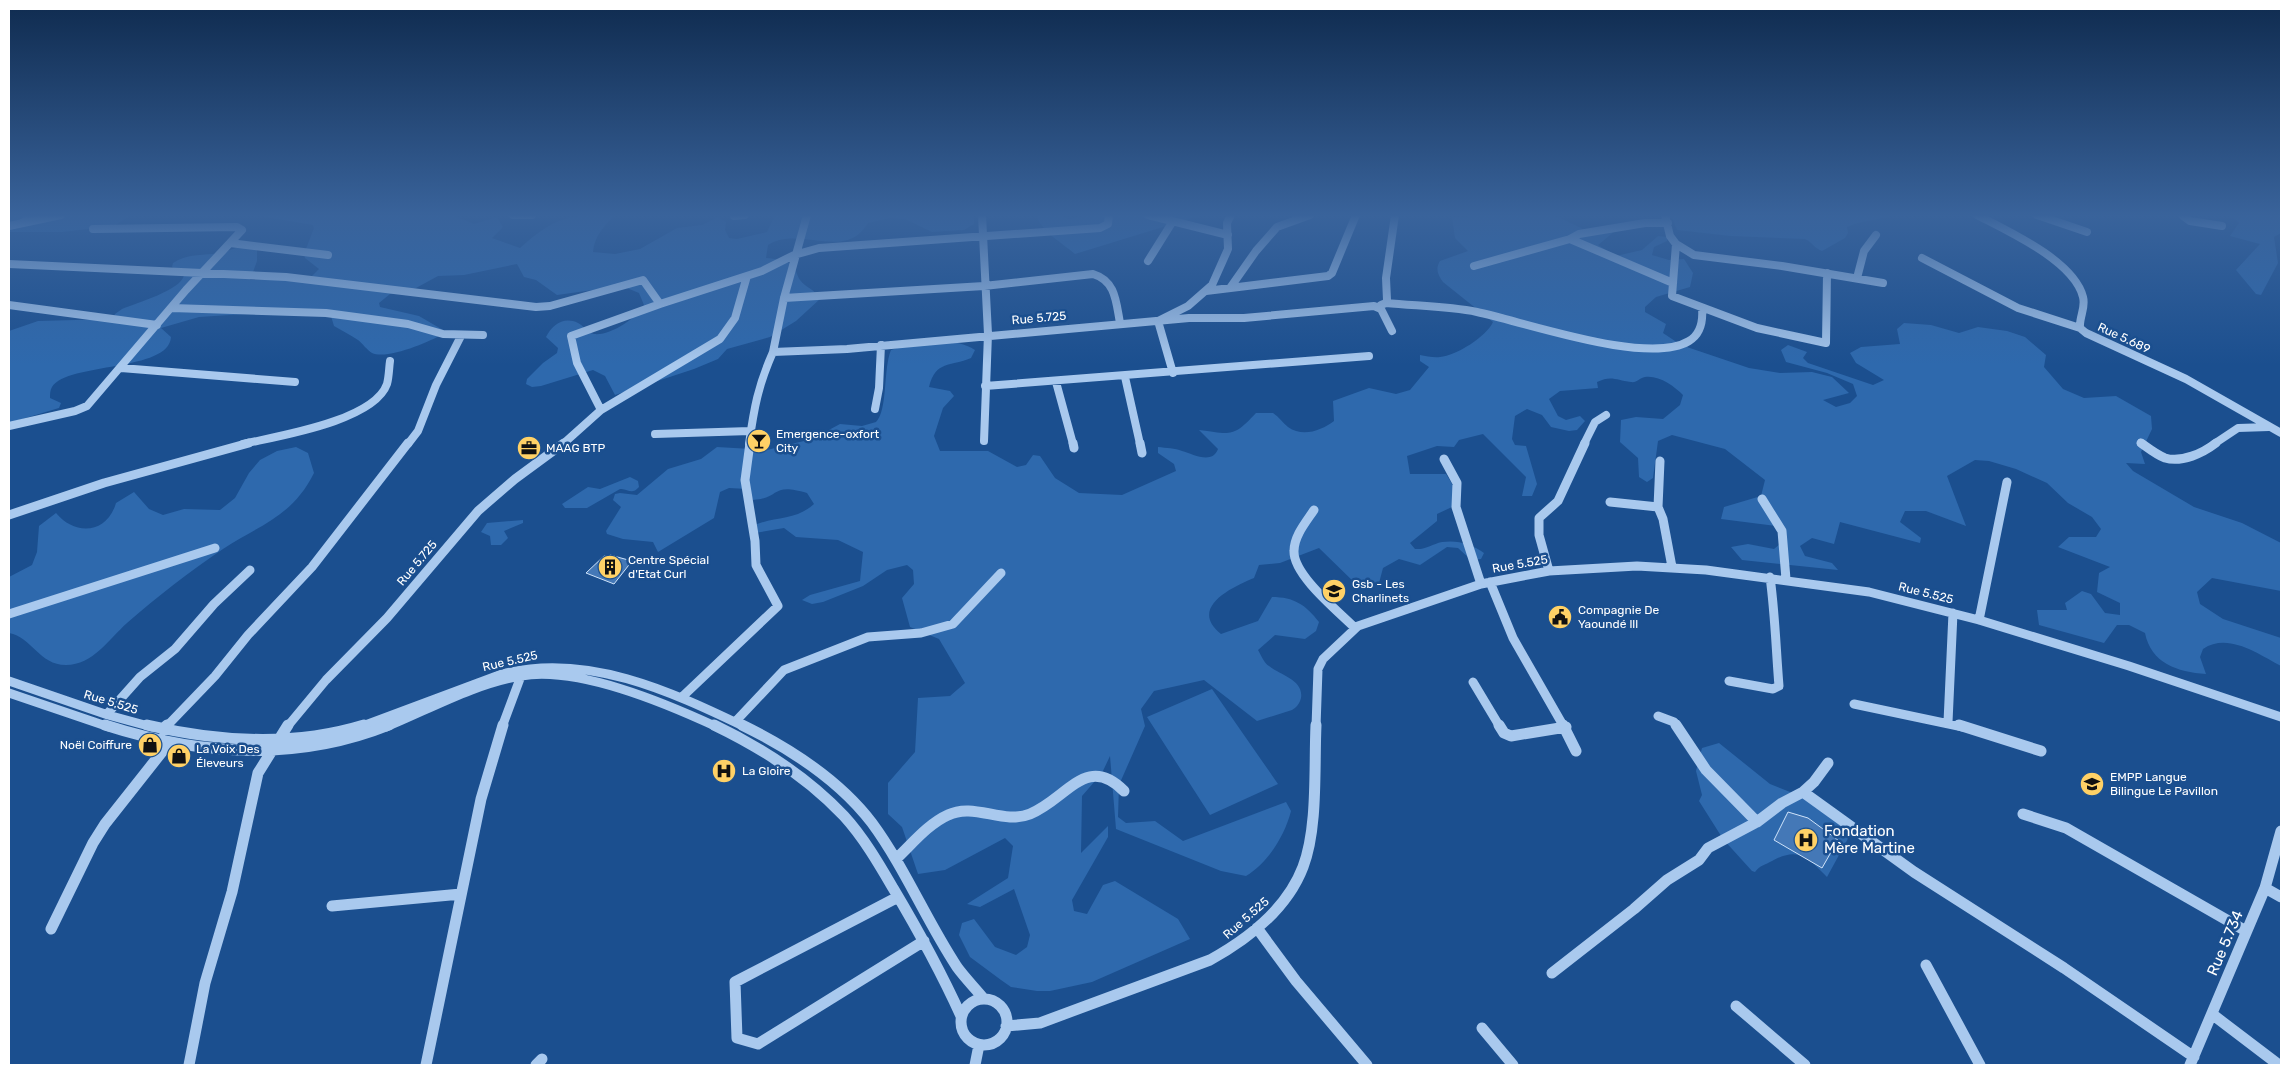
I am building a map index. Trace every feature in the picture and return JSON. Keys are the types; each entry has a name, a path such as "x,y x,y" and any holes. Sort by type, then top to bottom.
{"street":[{"path":"31,265 286,277 536,307 550,306 643,280 660,304"},
{"path":"9,426 82,408 92,402 209,265"},
{"path":"601,410 576,360 570,340 571,336 660,304 747,276 771,265"},
{"path":"682,697 719,660 776,610 778,606 756,565 755,541 745,480 750,432 760,381 772,352 792,265"},
{"path":"983,265 988,334 984,441"},
{"path":"1173,373 1158,320 1188,306 1212,285 1221,265"},
{"path":"1230,288 1246,265"},
{"path":"1206,290 1328,276 1332,273 1335,265"},
{"path":"1389,265 1386,277 1386,303 1468,310 1516,320 1599,344 1664,349 1690,342 1703,323 1702,308"},
{"path":"1633,265 1673,282"},
{"path":"1674,265 1672,296 1757,328 1826,343 1827,273"},
{"path":"1764,265 1827,273 1883,283"},
{"path":"1857,278 1860,265"},
{"path":"1935,265 1996,299 2056,322 2080,328"},
{"name":"Rue 5.689","path":"2055,265 2069,276 2082,292 2085,310 2080,322 2080,328 2095,337 2186,379 2281,432"},
{"path":"784,298 984,286 1093,274 1103,276 1112,285 1120,323"},
{"name":"Rue 5.725","path":"189,1065 205,983 232,892 258,773 277,740 326,680 387,618 478,512 515,479 570,439 601,410 720,338 728,331 736,318 747,276"},
{"name":"Rue 5.725","path":"772,352 880,345 1158,320 1244,318 1377,306 1386,303"},
{"path":"9,304 43,312 157,325"},
{"path":"1188,306 1189,318"},
{"path":"1377,306 1392,331"},
{"path":"172,308 252,308 357,315 408,324 443,334 461,336 483,335"},
{"path":"163,730 215,676 248,635 312,567 418,431 436,385 461,336"},
{"path":"875,409 879,388 880,345"},
{"path":"985,386 1125,377 1369,356"},
{"path":"9,515 104,483 204,454 332,423 373,403 387,385 390,361"},
{"path":"121,368 179,370 251,379 295,382"},
{"path":"1125,377 1142,452"},
{"path":"1056,382 1074,448"},
{"path":"1549,570 1539,535 1539,518 1550,512 1566,489 1575,461 1587,440 1593,423 1606,415"},
{"path":"2141,442 2165,458 2185,458 2205,451 2238,428 2270,426"},
{"path":"655,434 750,432"},
{"path":"1444,459 1457,484 1456,508 1485,583 1522,656 1566,727 1576,751"},
{"path":"1660,462 1658,507 1672,567"},
{"path":"1979,620 2007,482"},
{"path":"1762,500 1782,531 1786,579"},
{"path":"1610,502 1658,507"},
{"path":"1314,510 1300,532 1292,557 1300,571 1355,628"},
{"path":"9,614 215,548"},
{"name":"Rue 5.525","path":"1006,1026 1040,1023 1210,960 1234,947 1257,928 1285,900 1304,867 1309,851 1314,800 1318,669 1327,654 1355,628 1485,583 1549,570 1638,566 1672,567 1770,577 1869,592 1979,620 2205,690 2281,717"},
{"path":"107,714 140,677 175,649 214,604 250,570"},
{"path":"735,722 784,670 868,637 900,633 921,633 953,624 1001,573"},
{"path":"1729,681 1773,688 1779,686 1775,644 1775,610 1770,577"},
{"path":"1948,722 1953,613"},
{"name":"Rue 5.525","path":"9,682 163,730 228,740 277,740 343,732 382,719 484,679 523,668 565,665 603,671 682,697 735,722 806,765 828,781 854,804 896,859 955,964 984,999"},
{"name":"Rue 5.525","path":"9,694 99,725 169,743 207,748 270,751 321,746 362,736 463,694 521,676 558,674 592,680 682,712 770,757 812,787 838,810 879,864 943,973 961,1016"},
{"path":"426,1065 461,894 490,767 521,676"},
{"path":"1473,682 1504,733 1511,736 1566,727"},
{"path":"1854,704 1948,722 2041,751"},
{"path":"1658,716 1674,722 1706,770 1757,822"},
{"path":"51,930 70,889 105,824 169,743"},
{"path":"1552,973 1634,909 1667,880 1699,860 1708,848 1757,822 1782,803 1803,792 1814,782 1828,763"},
{"path":"896,859 942,818 954,811 965,810 1012,817 1025,816 1092,774 1102,773 1112,779 1124,792"},
{"path":"1803,792 1923,878 1998,924 2192,1061"},
{"path":"2023,814 2066,828 2246,932"},
{"name":"Rue 5.734","path":"2192,1061 2264,888 2281,831"},
{"path":"2264,888 2281,897"},
{"path":"332,906 461,894"},
{"path":"898,897 735,982 737,1038 758,1044 924,941"},
{"path":"1257,928 1296,980 1366,1065"},
{"path":"1926,966 1980,1065"},
{"path":"984,999 991,999 1002,1006 1006,1012 1006,1026 999,1038 979,1045 965,1038 960,1025 961,1016 970,1004 984,999"},
{"path":"1736,1006 1805,1065"},
{"path":"2212,1014 2279,1065"},
{"path":"1482,1028 1513,1065"},
{"path":"975,1065 979,1045"}],"shaded area":[{"path":"172,265 255,265 250,280 303,280 311,277 319,269 314,265 512,265 464,275 438,276 416,288 390,294 379,303 380,307 419,316 443,330 443,334 408,349 379,355 372,353 358,340 334,326 330,313 320,309 199,317 161,328 171,337 166,348 154,356 137,362 77,374 62,379 52,387 50,394 50,398 61,403 59,408 9,423 9,331 38,321 113,319 115,314 122,309 167,291 181,281 184,275 172,267"},
{"path":"518,265 791,265 800,280 816,293 820,299 796,321 770,337 727,349 718,359 694,369 615,395 605,376 593,370 541,386 532,387 526,384 527,379 543,363 557,353 558,348 546,337 555,325 563,321 573,321 594,334 608,332 629,320 644,305 639,293 622,286 557,295 536,280 524,277"},
{"path":"1439,265 1688,265 1693,273 1690,287 1656,297 1645,307 1645,312 1666,324 1663,333 1681,345 1749,368 1780,373 1812,372 1832,377 1849,393 1823,400 1836,407 1850,403 1857,396 1853,384 1827,373 1786,362 1781,350 1788,345 1807,352 1803,358 1808,363 1873,385 1884,380 1856,363 1850,353 1861,347 1900,344 1897,329 1904,323 1931,325 1959,333 1978,327 2007,331 2025,337 2046,355 2044,367 2063,389 2084,398 2116,396 2151,416 2152,429 2141,452 2145,464 2126,463 2133,471 2194,507 2242,523 2281,543 2281,591 2212,578 2197,592 2200,604 2223,619 2281,638 2281,666 2243,647 2223,643 2213,644 2203,649 2200,657 2206,674 2195,673 2176,668 2159,659 2148,643 2145,633 2129,625 2117,625 2104,643 2039,625 2037,610 2067,610 2065,603 2082,591 2091,594 2105,613 2120,615 2120,603 2097,592 2099,573 2110,567 2058,547 2069,537 2096,537 2101,529 2092,517 2068,503 2047,483 2016,469 1989,461 1975,460 1947,476 1966,526 1926,511 1905,511 1900,522 1921,538 1920,543 1840,522 1834,544 1812,538 1800,546 1805,556 1832,563 1838,570 1742,560 1731,547 1748,544 1774,549 1787,538 1776,526 1721,519 1724,507 1761,496 1765,480 1725,449 1672,435 1658,441 1653,478 1647,482 1639,477 1638,458 1620,442 1621,420 1636,417 1663,419 1680,405 1683,395 1661,379 1650,377 1641,378 1633,382 1606,379 1597,382 1598,388 1560,391 1549,399 1558,416 1566,420 1580,416 1585,421 1577,430 1569,431 1551,427 1542,415 1527,409 1515,416 1512,439 1515,445 1526,446 1537,484 1532,496 1522,496 1526,477 1483,434 1459,440 1454,447 1437,446 1407,456 1410,474 1446,474 1454,487 1452,507 1437,514 1437,521 1410,543 1415,549 1419,549 1442,542 1465,543 1484,553 1481,559 1471,560 1458,548 1447,547 1420,565 1399,559 1383,568 1379,583 1358,586 1319,548 1280,563 1259,565 1254,578 1235,587 1217,600 1211,607 1209,616 1212,624 1221,634 1258,621 1272,597 1280,597 1299,603 1319,622 1316,631 1305,639 1275,635 1258,650 1267,665 1295,682 1301,692 1300,702 1292,710 1257,721 1204,680 1154,691 1141,709 1145,726 1119,785 1118,817 1126,823 1155,821 1183,841 1286,802 1291,811 1285,829 1268,856 1246,876 1221,871 1116,829 1110,756 1102,773 1082,796 1081,853 1108,826 1108,837 1072,900 1074,911 1087,914 1103,885 1115,881 1178,919 1190,939 1092,982 1050,991 1037,991 1011,987 1001,980 970,957 959,935 962,923 974,919 995,947 1016,955 1027,947 1030,935 1014,889 980,907 967,904 1008,878 1013,846 1005,838 945,870 918,874 902,827 888,814 888,783 915,752 918,698 950,696 965,683 939,639 910,627 902,598 914,584 913,570 907,565 887,570 863,586 823,602 812,604 802,600 810,595 860,581 863,552 838,540 796,537 784,528 755,533 753,526 792,516 814,504 807,493 795,490 781,490 768,497 753,500 747,489 729,488 720,492 714,518 658,552 653,542 623,539 607,534 606,531 621,507 613,500 615,494 637,495 668,469 701,459 717,447 767,450 812,439 840,424 862,426 876,422 880,416 884,399 891,350 933,341 966,345 975,350 971,358 940,368 932,378 929,387 950,391 954,396 943,408 934,436 940,451 988,451 1017,467 1026,465 1033,455 1040,456 1055,478 1079,493 1122,495 1176,471 1174,464 1158,453 1158,447 1176,449 1202,457 1215,454 1218,449 1199,430 1218,433 1231,432 1242,427 1256,413 1273,413 1294,430 1312,432 1334,421 1333,401 1369,388 1396,394 1410,390 1429,367 1420,361 1420,355 1438,357 1454,353 1478,339 1493,322 1443,282 1438,272"},
{"path":"2241,265 2277,265 2261,295 2256,294 2236,270"},
{"path":"296,447 308,453 314,473 296,500 286,510 198,566 127,623 92,656 76,664 57,664 42,656 24,640 9,633 9,577 32,565 37,552 39,526 56,513 72,526 90,528 98,526 106,521 116,503 134,492 149,509 163,515 184,509 220,510 235,498 249,473 260,460 277,451"},
{"path":"630,477 638,481 639,487 634,491 620,489 587,508 565,508 562,504 588,487 600,489"},
{"path":"523,520 523,523 504,531 508,538 501,545 491,545 490,536 481,532 487,523"},
{"path":"1212,689 1278,784 1210,815 1147,717"},
{"path":"1719,743 1770,784 1808,799 1851,833 1827,877 1814,864 1803,856 1796,854 1781,857 1761,866 1755,872 1752,871 1723,839 1699,801 1702,795 1696,771 1702,748"}],"building":[{"name":"Centre Spécial d'Etat Curl","path":"610,555 632,561 614,584 586,573 604,556 608,557"},
{"name":"Fondation Mère Martine","path":"1788,812 1808,818 1838,840 1822,868 1774,840"}],"place":[{"name":"Emergence-oxfort City","path":"759,441"},
{"name":"MAAG BTP","path":"529,448"},
{"name":"Centre Spécial d'Etat Curl","path":"610,567"},
{"name":"Gsb - Les Charlinets","path":"1334,591"},
{"name":"Compagnie De Yaoundé lll","path":"1560,617"},
{"name":"Noël Coiffure","path":"150,745"},
{"name":"La Voix Des Éleveurs","path":"179,756"},
{"name":"La Gloire","path":"724,771"},
{"name":"EMPP Langue Bilingue Le Pavillon","path":"2092,784"},
{"name":"Fondation Mère Martine","path":"1806,840"}]}
